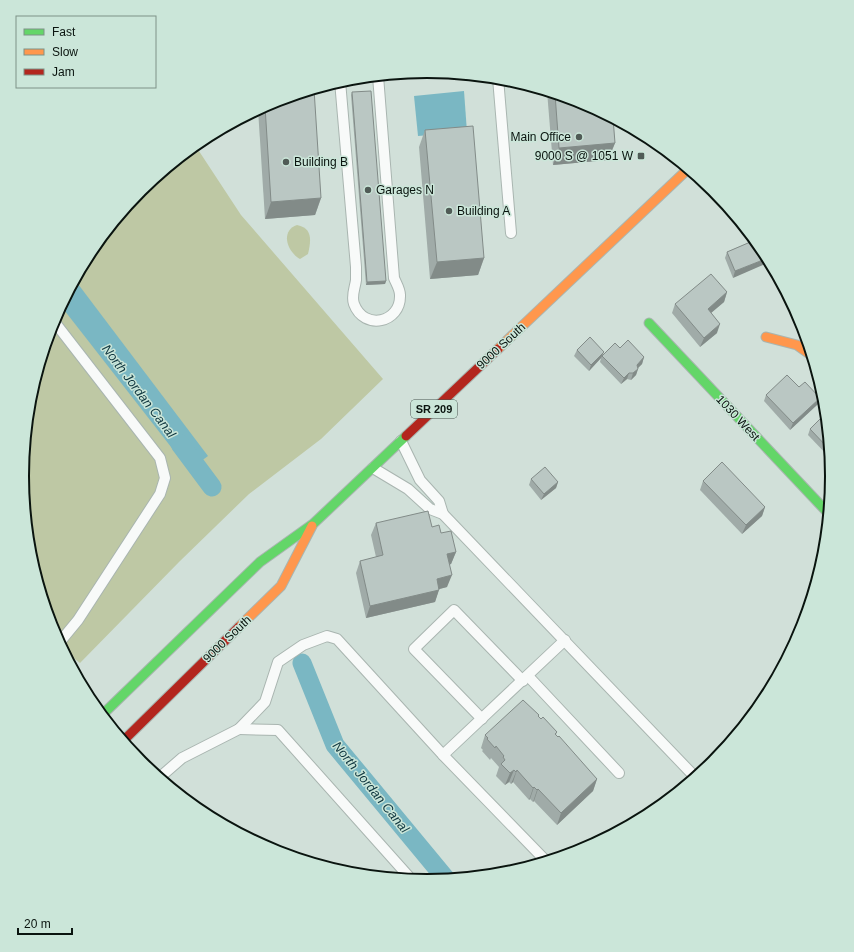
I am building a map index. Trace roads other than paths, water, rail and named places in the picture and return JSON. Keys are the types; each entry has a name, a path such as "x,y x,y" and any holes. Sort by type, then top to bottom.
{"main road":[{"name":"9000 South","path":"106,711 260,562 313,524 684,173"},
{"name":"1030 West","path":"649,323 824,508"},
{"path":"766,337 797,345 805,350"},
{"name":"9000 South","path":"127,737 281,586 313,524"}],"lane":[{"path":"341,88 356,268 356,280 353,292 354,304 360,313 369,320 379,321 388,318 396,311 400,302 400,294 394,278 378,81"},
{"path":"499,85 511,233"},
{"path":"58,327 160,458 165,478 160,494 78,620 63,638"},
{"path":"401,441 420,480 439,501 443,514"},
{"path":"373,468 416,494 430,509 443,514 691,773"},
{"path":"482,719 414,649 454,610 526,678 619,773"},
{"path":"164,774 182,758 239,729 265,702 278,662 303,644 327,636 337,639 443,755 542,857"},
{"path":"443,755 565,640"},
{"path":"239,729 278,730 406,873"}],"water":[{"path":"464,91 467,132 418,136 414,96"},
{"path":"78,284 208,456 189,470 65,311"}],"waterway":[{"name":"North Jordan Canal","path":"180,444 212,487"},
{"name":"North Jordan Canal","path":"302,663 335,745 441,873"}],"place":[{"name":"Main Office","path":"579,137"},
{"name":"9000 S @ 1051 W","path":"641,156"},
{"name":"Building B","path":"286,162"},
{"name":"Garages N","path":"368,190"},
{"name":"Building A","path":"449,211"}]}
